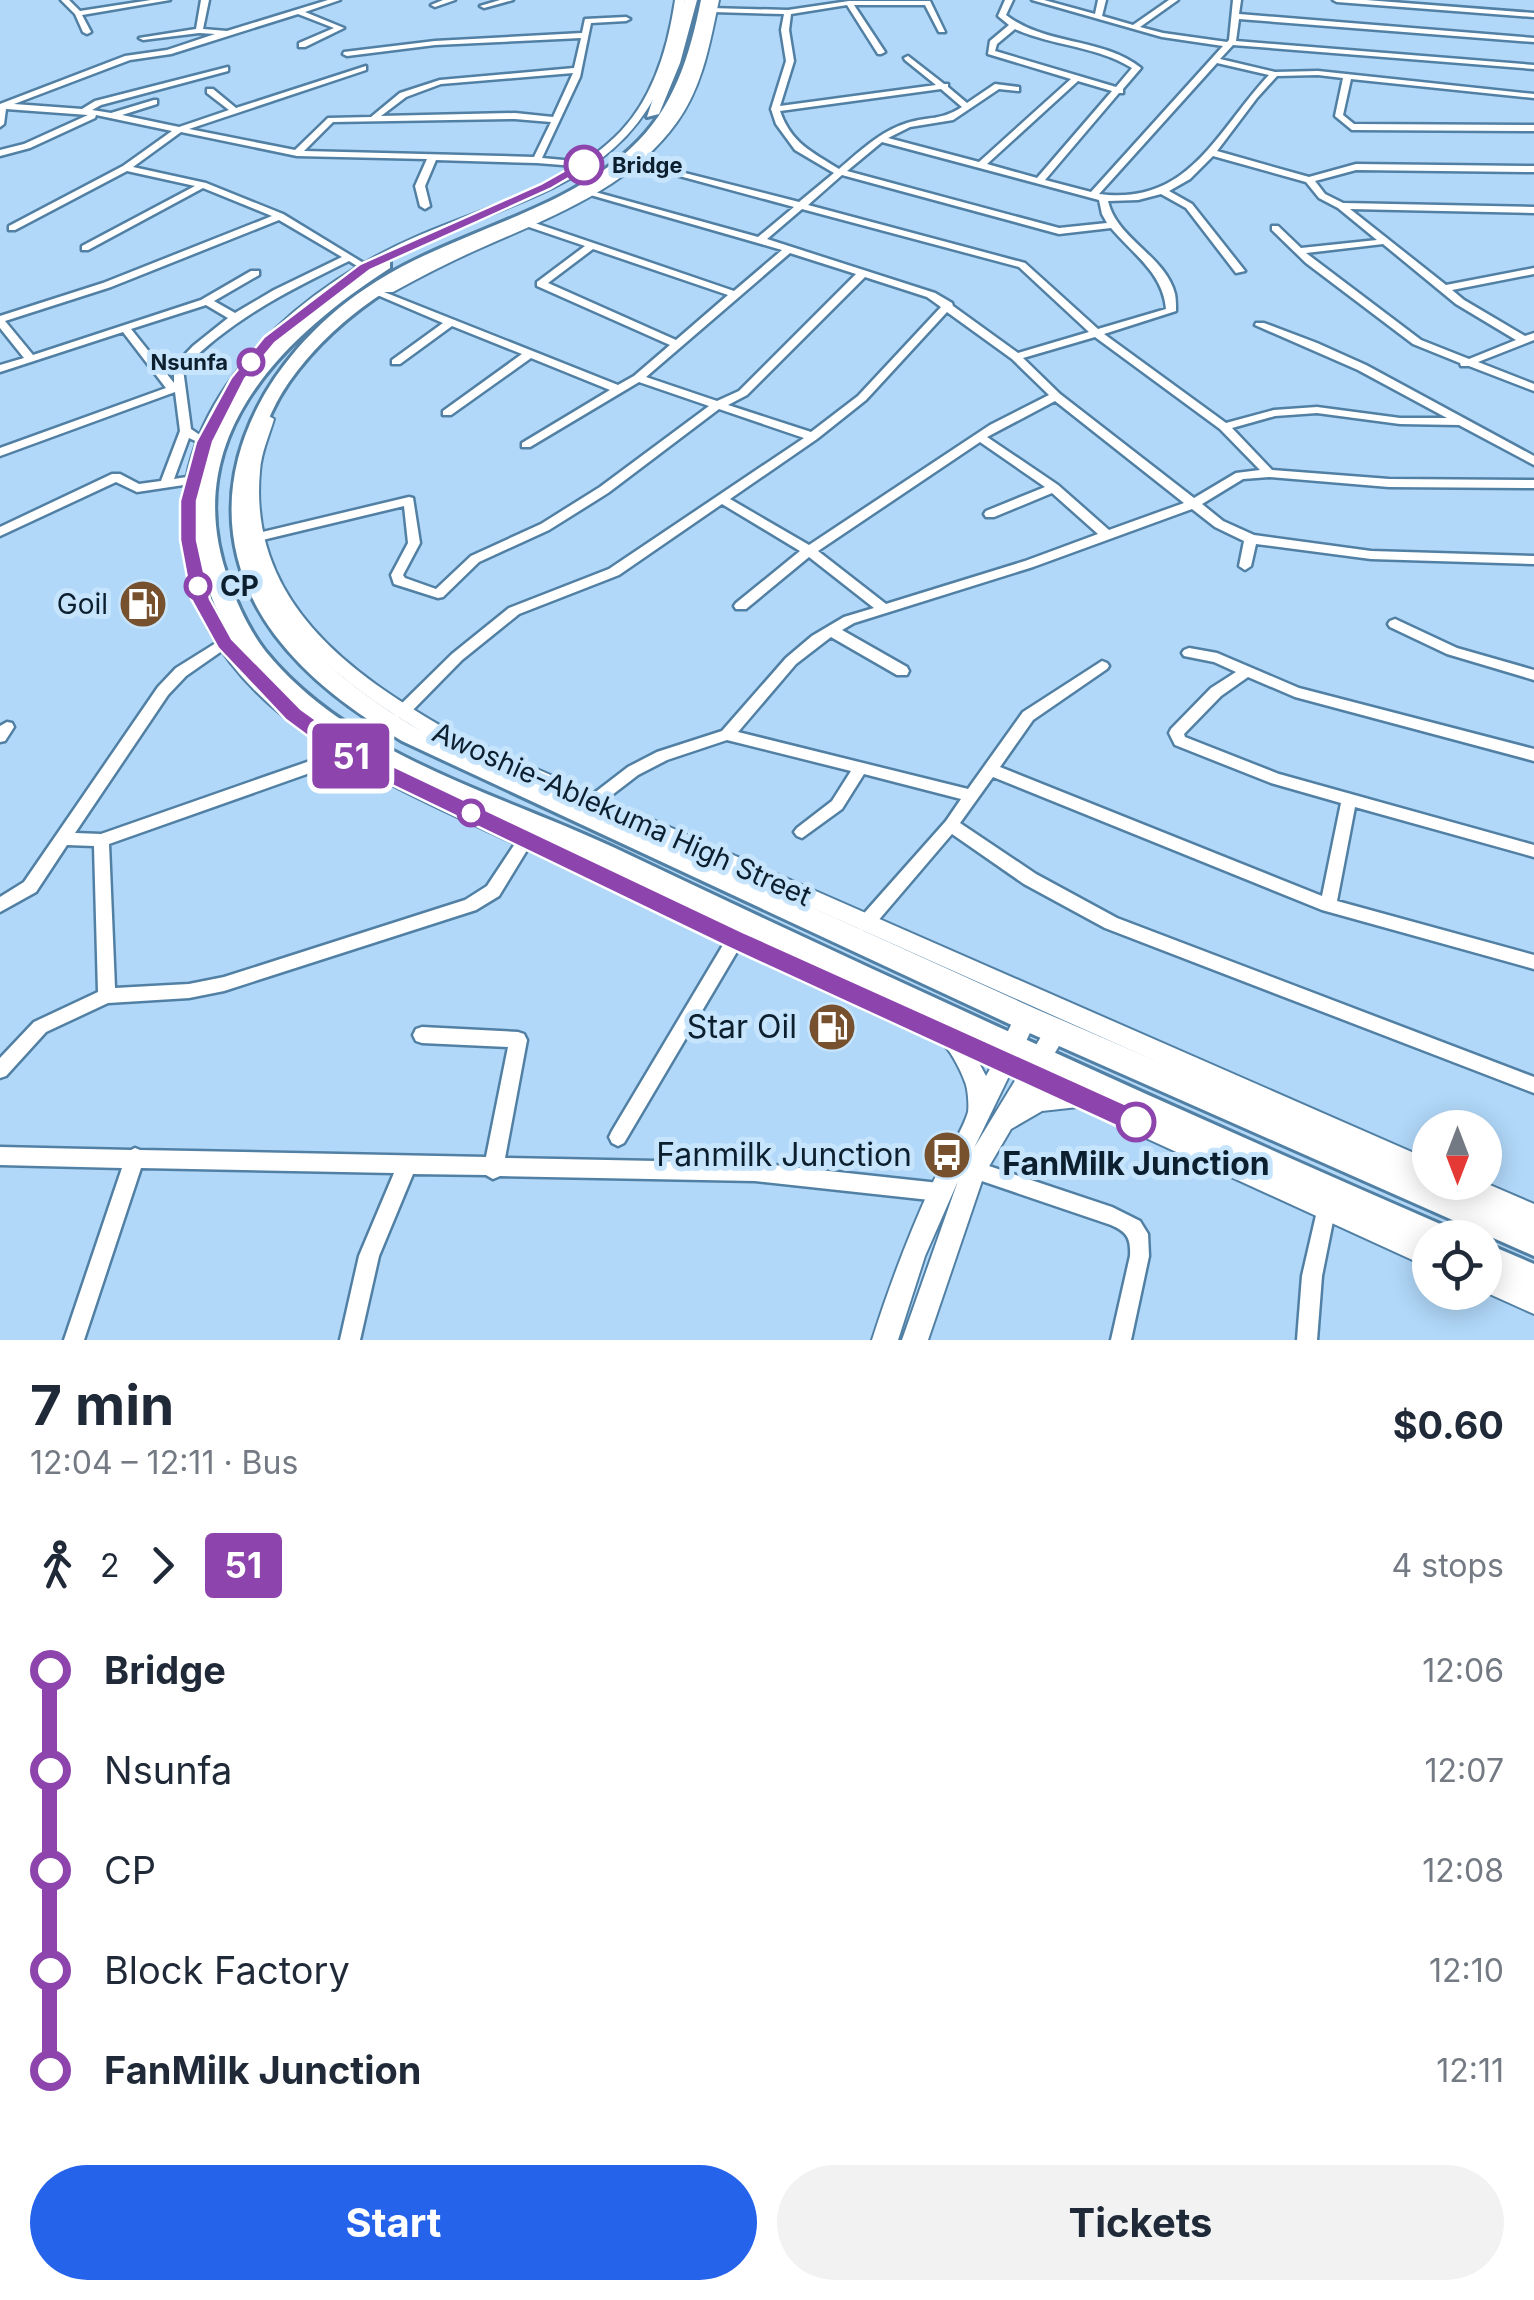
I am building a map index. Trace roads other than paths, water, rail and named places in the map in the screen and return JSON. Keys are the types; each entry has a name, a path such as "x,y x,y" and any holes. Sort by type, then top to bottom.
{"main road":[{"name":"Awoshie-Ablekuma High Street","path":"691,0 696,22 683,88 666,118 620,166 555,203 440,252 386,280 347,306 283,377 257,420 246,451 238,499 254,582 302,656 352,699 410,734 744,877 1026,1018 1030,1054"},
{"name":"Awoshie-Ablekuma High Street","path":"696,22 652,114 619,150 565,185 394,259 352,284 290,334 258,368 239,397 204,477 202,522 216,584 260,660 302,702 355,740 454,797 573,840 808,961 1030,1054 1412,1228"},
{"name":"Awoshie-Ablekuma High Street","path":"1030,1054 1412,1177"},
{"name":"Awoshie-Ablekuma High Street","path":"1468,1200 1534,1240"},
{"path":"1502,1266 1534,1280"}],"street":[{"path":"65,0 88,32"},
{"path":"78,14 166,0"},
{"path":"199,30 205,0"},
{"path":"1,106 130,58 168,52 336,0"},
{"path":"435,5 451,0"},
{"path":"484,6 508,0"},
{"name":"Awoshie-Ablekuma High Street","path":"680,0 710,36 694,85 671,129 634,164 592,194 455,254 380,294 327,336 298,368 270,410 252,469 254,538 266,574 292,617 319,651 401,713 444,736 594,800 744,877 865,924 1412,1164"},
{"path":"1010,0 1002,16 1012,27 1133,64 1137,72 1038,181"},
{"path":"1036,0 1135,26 1230,44 1534,67"},
{"path":"1098,17 1102,0"},
{"path":"1135,26 1174,0"},
{"path":"1098,196 1230,44 1235,36 1237,0"},
{"path":"1336,0 1534,14"},
{"path":"696,22 851,2 897,1 927,2 942,30"},
{"path":"851,2 881,52"},
{"path":"138,24 143,3"},
{"path":"297,12 340,28 302,45"},
{"path":"788,12 785,30 790,61 775,108 780,124 798,148 838,171 1059,231 1114,225"},
{"path":"1235,16 1534,40"},
{"path":"537,160 577,70 592,19 626,18"},
{"name":"Awoshie-Ablekuma High Street","path":"696,22 648,104 616,142 546,186 365,267 270,340 238,378 204,442 193,480 188,540 200,599 224,643 294,714 347,754 454,797 735,940 808,961 950,1037 1030,1054 1081,1097 1412,1248"},
{"path":"1330,24 1330,50"},
{"path":"1012,27 993,43 991,52 1120,91"},
{"path":"142,38 199,30 227,33"},
{"path":"12,228 126,168 180,129 362,68 346,56 349,54 435,44 585,35"},
{"path":"1490,36 1500,63"},
{"path":"908,58 966,106"},
{"path":"1215,60 1275,74 1293,71 1534,96"},
{"path":"1522,65 1528,76"},
{"path":"82,114 98,103 225,69"},
{"path":"374,118 404,94 440,82 577,70"},
{"path":"880,139 1098,196 1137,199 1165,193 1213,153 1275,74"},
{"path":"1348,77 1339,116 1352,127 1534,128"},
{"path":"982,164 1075,79"},
{"path":"775,108 876,98 945,86"},
{"path":"760,240 880,139 908,125 950,118 998,86 1016,89"},
{"path":"210,91 234,110"},
{"path":"111,116 154,102"},
{"path":"1,106 98,113 298,153 537,160 584,165"},
{"path":"0,124 1,106"},
{"path":"0,153 27,146 98,113"},
{"path":"298,153 330,120 516,116 554,120"},
{"path":"1213,153 1310,180 1356,166 1534,168"},
{"path":"425,206 420,186 432,158"},
{"path":"126,168 203,185 280,216 365,267"},
{"path":"664,169 1022,265 1096,332 1224,427 1270,473"},
{"path":"1310,180 1322,196 1340,206 1443,289 1528,337"},
{"path":"85,248 203,185"},
{"path":"1165,193 1189,206 1240,271"},
{"path":"592,194 760,240 931,294 1016,357 1056,396 1128,448 1193,504 1223,526 1251,539 1371,555 1534,560"},
{"path":"1016,357 1166,314 1172,308 1168,291 1150,263 1114,225 1098,196"},
{"path":"1340,206 1534,210"},
{"path":"30,357 0,320 107,285 280,216"},
{"path":"526,223 737,295"},
{"path":"1275,228 1298,251 1405,334 1466,364 1534,388"},
{"path":"1298,251 1381,242"},
{"path":"591,246 542,285 676,344"},
{"path":"526,444 638,378 789,249"},
{"path":"166,484 186,431 176,388 178,368 208,334 234,316 348,258"},
{"path":"1443,289 1534,271"},
{"path":"254,538 410,501 414,544 397,575 399,582 438,594 475,559 545,527 604,490 716,406 743,393 864,272"},
{"path":"0,369 204,302 256,273"},
{"path":"380,294 618,389"},
{"path":"204,302 234,316"},
{"path":"401,713 458,657 514,611 614,572 813,436 862,398 948,305"},
{"path":"396,362 451,322"},
{"path":"1260,324 1339,354 1400,384 1461,422 1504,440 1534,461"},
{"path":"126,329 176,388"},
{"path":"1466,364 1528,337"},
{"path":"447,413 531,353"},
{"path":"638,378 813,436"},
{"path":"0,452 176,388"},
{"path":"741,606 809,551 982,438 994,426 1056,396"},
{"path":"1224,427 1274,413 1316,410 1400,420 1461,422"},
{"path":"186,431 204,442"},
{"path":"982,438 1054,488 1107,536"},
{"path":"594,800 634,770 662,756 727,735 791,661 832,631 882,607 1030,564 1193,504 1240,476 1270,473 1389,483 1534,484"},
{"path":"0,532 116,477 137,488 193,480"},
{"path":"990,514 1054,488"},
{"path":"722,499 809,551 882,607"},
{"path":"1246,566 1251,539"},
{"path":"1395,624 1452,651 1534,675"},
{"path":"832,631 902,671"},
{"path":"0,905 30,887 181,672 224,643"},
{"path":"1189,653 1216,658 1295,692 1534,755"},
{"path":"865,924 951,825 1028,716 1102,666"},
{"path":"1248,672 1216,692 1176,733 1177,738 1276,779 1534,851"},
{"path":"727,735 970,795"},
{"path":"65,839 101,840 347,754"},
{"path":"802,832 837,805 861,767"},
{"path":"989,770 1328,905 1534,962"},
{"path":"1328,905 1348,801"},
{"path":"951,825 1030,879 1111,923 1534,1085"},
{"path":"0,1070 40,1028 108,996 190,991 224,984 470,905 493,891 528,837"},
{"path":"101,840 108,996"},
{"path":"618,1137 735,940"},
{"path":"422,1035 518,1040 493,1170"},
{"path":"915,1340 990,1117 976,1078 950,1037"},
{"path":"884,1340 901,1286 940,1192 1030,1054"},
{"path":"990,1117 1038,1101 1081,1097"},
{"path":"0,1156 493,1170 755,1172 940,1192"},
{"path":"74,1340 134,1158"},
{"path":"350,1340 368,1256 406,1167"},
{"path":"974,1170 1112,1216 1128,1223 1138,1234 1140,1252 1121,1340"},
{"name":"Awoshie-Ablekuma High Street","path":"1484,1200 1534,1216"},
{"path":"1307,1340 1312,1276 1326,1211"},
{"path":"901,1286 929,1296"},
{"path":"1502,1287 1534,1301"}],"place":[{"name":"Bridge","path":"584,165"},
{"name":"Nsunfa","path":"251,362"},
{"name":"CP","path":"198,586"},
{"name":"Goil","path":"143,604"},
{"name":"Star Oil","path":"832,1027"},
{"name":"FanMilk Junction","path":"1136,1122"},
{"name":"Fanmilk Junction","path":"947,1155"}]}
